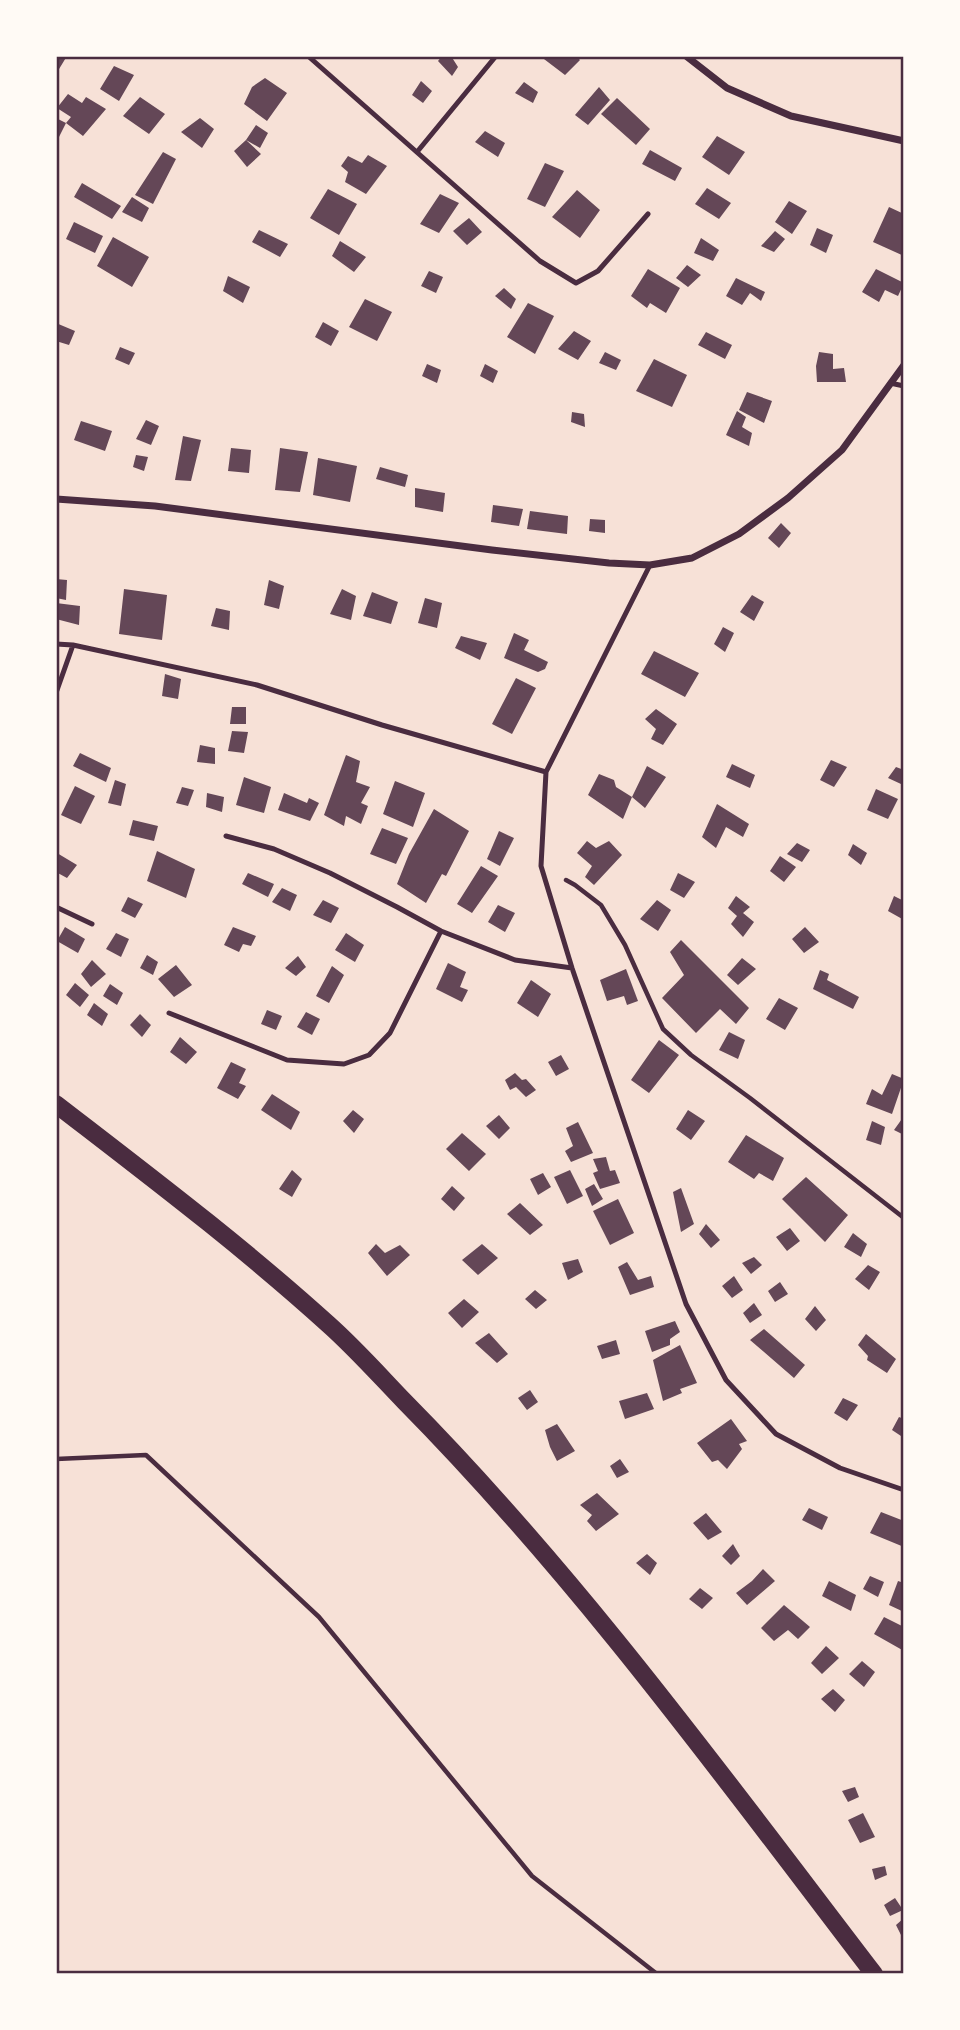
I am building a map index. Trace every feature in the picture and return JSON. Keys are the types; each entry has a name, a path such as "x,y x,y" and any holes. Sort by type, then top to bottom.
{"main road":[{"path":"56,1104 221,1232 320,1317 443,1440 548,1556 620,1643 874,1974"}],"street":[{"path":"686,56 727,88 791,116 904,141"},
{"path":"56,499 155,506 505,552 650,565 692,558 739,534 778,505 842,450 904,365"}],"lane":[{"path":"308,56 540,261 576,283 598,271 648,214"},
{"path":"417,152 496,56"},
{"path":"890,383 904,386"},
{"path":"650,565 546,772 541,866 572,968 685,1304 726,1380 776,1434 840,1468 904,1490"},
{"path":"56,644 73,645 257,685 382,725 546,772"},
{"path":"56,694 73,645"},
{"path":"226,836 274,849 330,873 441,931 515,960 572,968"},
{"path":"56,907 92,924"},
{"path":"169,1013 287,1060 344,1064 369,1055 390,1032 441,931"}],"path":[{"path":"541,866 575,885 601,905 625,945 663,1029 691,1055 904,1218"},
{"path":"56,1459 146,1455 319,1617 532,1876 657,1974"}],"building":[{"path":"56,56 67,56 56,74"},
{"path":"442,56 451,56 458,67 452,76 438,61"},
{"path":"540,56 576,56 580,60 565,75"},
{"path":"114,66 134,75 119,101 100,89"},
{"path":"265,78 287,93 267,121 244,104 252,87"},
{"path":"421,81 432,91 423,103 412,95"},
{"path":"524,82 538,92 533,103 515,93"},
{"path":"599,87 610,100 588,125 575,115"},
{"path":"68,94 82,103 86,97 106,109 83,136 66,123 71,117 57,108"},
{"path":"140,97 165,114 149,134 123,116"},
{"path":"617,98 650,129 636,145 601,114"},
{"path":"56,118 66,123 56,143"},
{"path":"200,118 214,129 202,148 181,132"},
{"path":"256,125 268,133 260,148 246,140"},
{"path":"485,131 505,143 498,157 475,142"},
{"path":"717,136 745,152 729,175 702,157"},
{"path":"246,140 261,154 247,167 234,151"},
{"path":"650,150 682,168 675,181 642,164"},
{"path":"163,152 176,159 153,204 135,195"},
{"path":"368,155 387,166 366,194 345,182 348,172 341,166 348,156 362,163"},
{"path":"545,163 564,171 545,207 527,199"},
{"path":"82,183 121,206 112,219 74,197"},
{"path":"707,188 731,203 719,219 695,204"},
{"path":"328,189 357,204 339,235 310,218"},
{"path":"577,190 600,210 580,238 552,217"},
{"path":"440,194 459,203 439,233 420,224"},
{"path":"132,197 149,208 142,222 122,212"},
{"path":"789,201 807,211 792,234 775,222"},
{"path":"889,207 904,214 904,256 873,242"},
{"path":"469,218 482,232 467,245 453,231"},
{"path":"74,222 103,236 95,253 66,239"},
{"path":"817,228 833,235 826,253 810,245"},
{"path":"259,230 288,244 280,257 252,242"},
{"path":"775,231 785,239 774,252 761,246"},
{"path":"113,237 149,257 132,287 97,266"},
{"path":"701,238 719,250 713,261 694,253"},
{"path":"340,241 366,257 354,272 332,256"},
{"path":"687,265 701,275 688,287 676,278"},
{"path":"648,269 680,288 666,313 650,303 647,308 631,296"},
{"path":"876,269 904,283 898,296 885,290 879,302 862,292"},
{"path":"429,271 443,277 436,293 421,286"},
{"path":"228,276 250,287 243,303 223,291"},
{"path":"736,278 765,292 761,301 750,293 742,305 726,296"},
{"path":"504,288 516,299 511,309 495,296"},
{"path":"365,299 392,312 377,341 349,327"},
{"path":"528,303 554,316 535,354 507,337"},
{"path":"323,322 339,331 331,346 315,337"},
{"path":"56,323 75,331 69,345 56,341"},
{"path":"574,331 591,341 578,360 558,349"},
{"path":"706,332 732,345 725,359 698,345"},
{"path":"120,347 135,353 129,365 115,359"},
{"path":"605,352 621,360 616,370 599,363"},
{"path":"819,352 833,354 833,369 844,368 846,382 817,382"},
{"path":"654,359 687,375 672,407 636,391"},
{"path":"427,364 441,370 437,383 422,376"},
{"path":"485,364 498,371 493,383 480,376"},
{"path":"747,392 772,401 764,423 739,410"},
{"path":"737,411 746,417 742,427 752,433 749,446 726,435"},
{"path":"572,412 584,414 585,427 571,422"},
{"path":"146,420 159,426 151,445 136,439"},
{"path":"81,421 112,431 105,451 74,440"},
{"path":"183,436 201,440 191,481 175,480"},
{"path":"231,448 251,450 249,473 228,471"},
{"path":"280,448 308,452 300,492 275,490"},
{"path":"136,455 148,457 144,471 133,467"},
{"path":"318,458 357,466 350,502 313,495"},
{"path":"380,467 408,475 405,487 376,479"},
{"path":"415,488 445,493 443,512 415,507"},
{"path":"493,505 523,509 519,526 491,522"},
{"path":"530,511 568,516 567,534 527,529"},
{"path":"590,519 605,520 605,533 589,531"},
{"path":"781,523 791,533 779,548 768,538"},
{"path":"56,579 67,580 66,600 56,598"},
{"path":"269,580 284,586 279,609 264,605"},
{"path":"124,589 167,595 162,640 119,634"},
{"path":"342,589 356,596 351,620 330,614"},
{"path":"372,592 398,602 391,624 363,616"},
{"path":"752,595 764,602 754,621 740,612"},
{"path":"425,598 442,603 437,628 418,623"},
{"path":"56,603 80,606 79,625 56,619"},
{"path":"216,608 230,611 229,630 211,626"},
{"path":"723,627 734,633 725,652 714,644"},
{"path":"514,633 529,640 524,650 548,662 545,669 538,672 504,658"},
{"path":"461,636 487,643 480,660 455,648"},
{"path":"654,651 699,673 685,697 641,674"},
{"path":"165,674 181,679 178,699 162,696"},
{"path":"516,678 536,688 512,734 492,724"},
{"path":"232,707 246,707 246,724 230,724"},
{"path":"656,709 677,724 663,745 651,739 656,729 645,719"},
{"path":"232,731 248,732 244,753 228,751"},
{"path":"200,745 215,748 215,764 197,762"},
{"path":"80,753 111,768 106,782 73,766"},
{"path":"346,755 360,761 356,782 370,787 361,803 368,806 361,824 346,816 344,826 324,815"},
{"path":"831,760 847,767 834,787 820,780"},
{"path":"732,764 755,775 750,788 726,777"},
{"path":"647,766 666,777 645,808 632,797"},
{"path":"896,767 904,770 901,784 888,778"},
{"path":"599,774 614,780 616,787 632,797 623,819 588,795"},
{"path":"244,777 271,787 264,813 236,805"},
{"path":"115,780 126,784 121,806 108,803"},
{"path":"395,781 425,793 413,827 383,814"},
{"path":"75,786 95,796 81,824 61,815"},
{"path":"182,787 194,790 188,806 176,803"},
{"path":"876,789 898,799 888,819 867,810"},
{"path":"207,793 224,797 222,812 206,807"},
{"path":"284,793 307,803 309,798 319,803 310,821 278,810"},
{"path":"717,804 749,824 743,837 726,827 716,848 702,837"},
{"path":"434,809 469,831 446,876 442,874 426,903 397,884 409,854"},
{"path":"133,820 158,826 154,841 129,835"},
{"path":"382,828 408,838 396,864 370,854"},
{"path":"499,831 514,838 500,866 487,859"},
{"path":"587,841 596,848 609,841 622,855 594,885 585,877 592,866 577,853"},
{"path":"797,843 810,850 802,862 787,854"},
{"path":"853,844 867,853 861,865 848,855"},
{"path":"157,851 195,869 186,898 147,881"},
{"path":"57,853 77,865 67,878 56,872"},
{"path":"780,856 796,867 784,882 770,871"},
{"path":"481,866 498,876 472,913 457,904"},
{"path":"248,873 274,884 268,897 242,884"},
{"path":"678,873 695,882 684,898 670,890"},
{"path":"282,888 297,895 290,911 272,902"},
{"path":"736,896 750,907 743,913 754,922 743,937 731,924 737,916 728,908"},
{"path":"894,896 904,901 904,920 888,911"},
{"path":"128,897 143,904 135,918 121,911"},
{"path":"323,900 339,908 331,923 313,915"},
{"path":"657,900 671,910 658,931 640,919"},
{"path":"498,905 515,913 505,932 488,922"},
{"path":"65,927 85,939 78,953 57,941"},
{"path":"233,927 256,936 251,946 243,944 239,952 224,945"},
{"path":"805,927 819,942 804,953 792,939"},
{"path":"116,933 129,939 121,957 106,949"},
{"path":"346,933 364,945 355,962 335,950"},
{"path":"681,940 749,1008 736,1024 720,1009 696,1033 662,998 684,975 670,952"},
{"path":"147,955 158,962 153,975 140,968"},
{"path":"298,956 306,967 296,976 285,968"},
{"path":"742,958 756,969 738,985 727,975"},
{"path":"92,960 106,974 91,987 81,974"},
{"path":"448,963 466,972 460,987 468,990 462,1002 436,989"},
{"path":"176,965 192,985 174,997 158,979"},
{"path":"332,966 344,975 329,1003 316,996"},
{"path":"626,969 638,1001 627,1005 624,996 607,1001 600,980"},
{"path":"820,970 829,974 827,980 859,997 853,1009 813,989"},
{"path":"531,980 551,994 538,1017 517,1003"},
{"path":"75,983 89,995 80,1007 66,995"},
{"path":"110,984 123,993 117,1005 103,996"},
{"path":"779,998 798,1008 785,1030 766,1019"},
{"path":"94,1003 108,1014 102,1026 87,1015"},
{"path":"267,1010 282,1016 276,1030 261,1024"},
{"path":"306,1012 320,1019 312,1035 297,1027"},
{"path":"140,1014 151,1025 142,1037 130,1025"},
{"path":"729,1032 745,1040 738,1059 719,1050"},
{"path":"180,1037 197,1052 186,1064 170,1052"},
{"path":"659,1040 679,1055 649,1093 631,1080"},
{"path":"561,1055 569,1069 556,1076 548,1062"},
{"path":"231,1062 246,1069 239,1083 246,1086 238,1099 217,1088"},
{"path":"515,1073 522,1080 526,1079 536,1090 526,1097 516,1087 510,1090 505,1080"},
{"path":"892,1074 904,1079 892,1114 866,1104 872,1089 882,1095"},
{"path":"272,1094 300,1112 291,1130 261,1110"},
{"path":"353,1110 364,1119 354,1133 343,1121"},
{"path":"688,1110 705,1121 691,1140 676,1129"},
{"path":"499,1115 510,1128 499,1139 486,1126"},
{"path":"904,1116 904,1135 894,1130"},
{"path":"872,1121 885,1127 881,1145 866,1140"},
{"path":"578,1122 593,1153 571,1162 565,1151 573,1146 566,1128"},
{"path":"462,1133 486,1154 469,1171 446,1149"},
{"path":"746,1135 784,1158 773,1181 759,1173 754,1179 728,1162"},
{"path":"606,1157 610,1171 615,1170 620,1183 600,1189 593,1173 598,1171 593,1159"},
{"path":"292,1170 302,1179 292,1197 279,1189"},
{"path":"570,1170 583,1196 567,1204 554,1177"},
{"path":"543,1173 551,1187 538,1195 530,1179"},
{"path":"806,1177 848,1215 825,1242 782,1199"},
{"path":"594,1184 603,1199 592,1206 585,1189"},
{"path":"452,1186 465,1198 454,1211 441,1199"},
{"path":"681,1188 694,1224 681,1232 673,1192"},
{"path":"618,1199 634,1233 610,1245 593,1211"},
{"path":"520,1203 543,1225 530,1235 507,1214"},
{"path":"706,1224 720,1240 711,1248 699,1234"},
{"path":"790,1228 800,1241 787,1251 776,1237"},
{"path":"853,1233 867,1244 861,1257 844,1247"},
{"path":"376,1244 385,1253 400,1245 410,1255 387,1276 368,1253"},
{"path":"482,1244 498,1258 478,1275 462,1260"},
{"path":"754,1257 762,1265 751,1274 742,1263"},
{"path":"578,1259 583,1272 568,1280 562,1263"},
{"path":"627,1262 638,1280 651,1276 654,1287 630,1295 618,1267"},
{"path":"868,1265 880,1272 869,1290 855,1279"},
{"path":"734,1276 743,1290 732,1298 722,1286"},
{"path":"780,1282 788,1294 775,1302 768,1291"},
{"path":"535,1290 547,1300 536,1309 525,1299"},
{"path":"464,1299 479,1312 462,1328 448,1313"},
{"path":"754,1303 762,1315 750,1323 743,1313"},
{"path":"815,1306 826,1320 816,1331 805,1319"},
{"path":"675,1321 680,1332 670,1339 670,1345 652,1352 645,1331"},
{"path":"764,1329 805,1365 794,1378 750,1340"},
{"path":"489,1333 508,1354 497,1363 475,1343"},
{"path":"866,1334 896,1359 887,1373 867,1360 868,1356 858,1345"},
{"path":"616,1340 620,1354 602,1359 597,1346"},
{"path":"680,1345 697,1383 680,1389 682,1393 663,1401 653,1360"},
{"path":"530,1390 538,1402 527,1410 518,1398"},
{"path":"647,1393 654,1409 625,1419 619,1401"},
{"path":"843,1398 858,1405 847,1421 834,1413"},
{"path":"899,1417 904,1419 904,1438 892,1430"},
{"path":"731,1419 747,1441 739,1444 742,1449 727,1469 718,1460 712,1462 697,1443"},
{"path":"557,1424 575,1451 557,1461 545,1430"},
{"path":"620,1459 629,1472 617,1478 610,1466"},
{"path":"597,1493 619,1514 596,1531 587,1521 592,1515 580,1505"},
{"path":"809,1508 828,1517 822,1530 802,1520"},
{"path":"881,1512 904,1521 904,1547 870,1533"},
{"path":"706,1513 722,1532 708,1540 693,1523"},
{"path":"733,1544 740,1556 731,1565 722,1556"},
{"path":"647,1554 657,1563 650,1575 636,1563"},
{"path":"763,1569 775,1581 747,1605 736,1593"},
{"path":"870,1576 884,1582 878,1597 863,1589"},
{"path":"829,1581 856,1595 851,1611 822,1596"},
{"path":"898,1581 904,1583 904,1612 889,1605"},
{"path":"700,1588 713,1598 702,1609 689,1599"},
{"path":"784,1605 810,1627 798,1639 788,1630 774,1641 761,1628"},
{"path":"884,1617 904,1627 904,1651 874,1634"},
{"path":"826,1646 839,1658 822,1674 811,1663"},
{"path":"862,1661 875,1672 864,1687 849,1674"},
{"path":"833,1689 845,1700 835,1712 821,1699"},
{"path":"855,1787 859,1797 848,1802 842,1791"},
{"path":"863,1813 875,1837 860,1843 848,1820"},
{"path":"885,1866 887,1875 875,1880 872,1869"},
{"path":"895,1898 903,1910 890,1916 884,1905"},
{"path":"904,1918 904,1933 901,1935 896,1925"}]}
